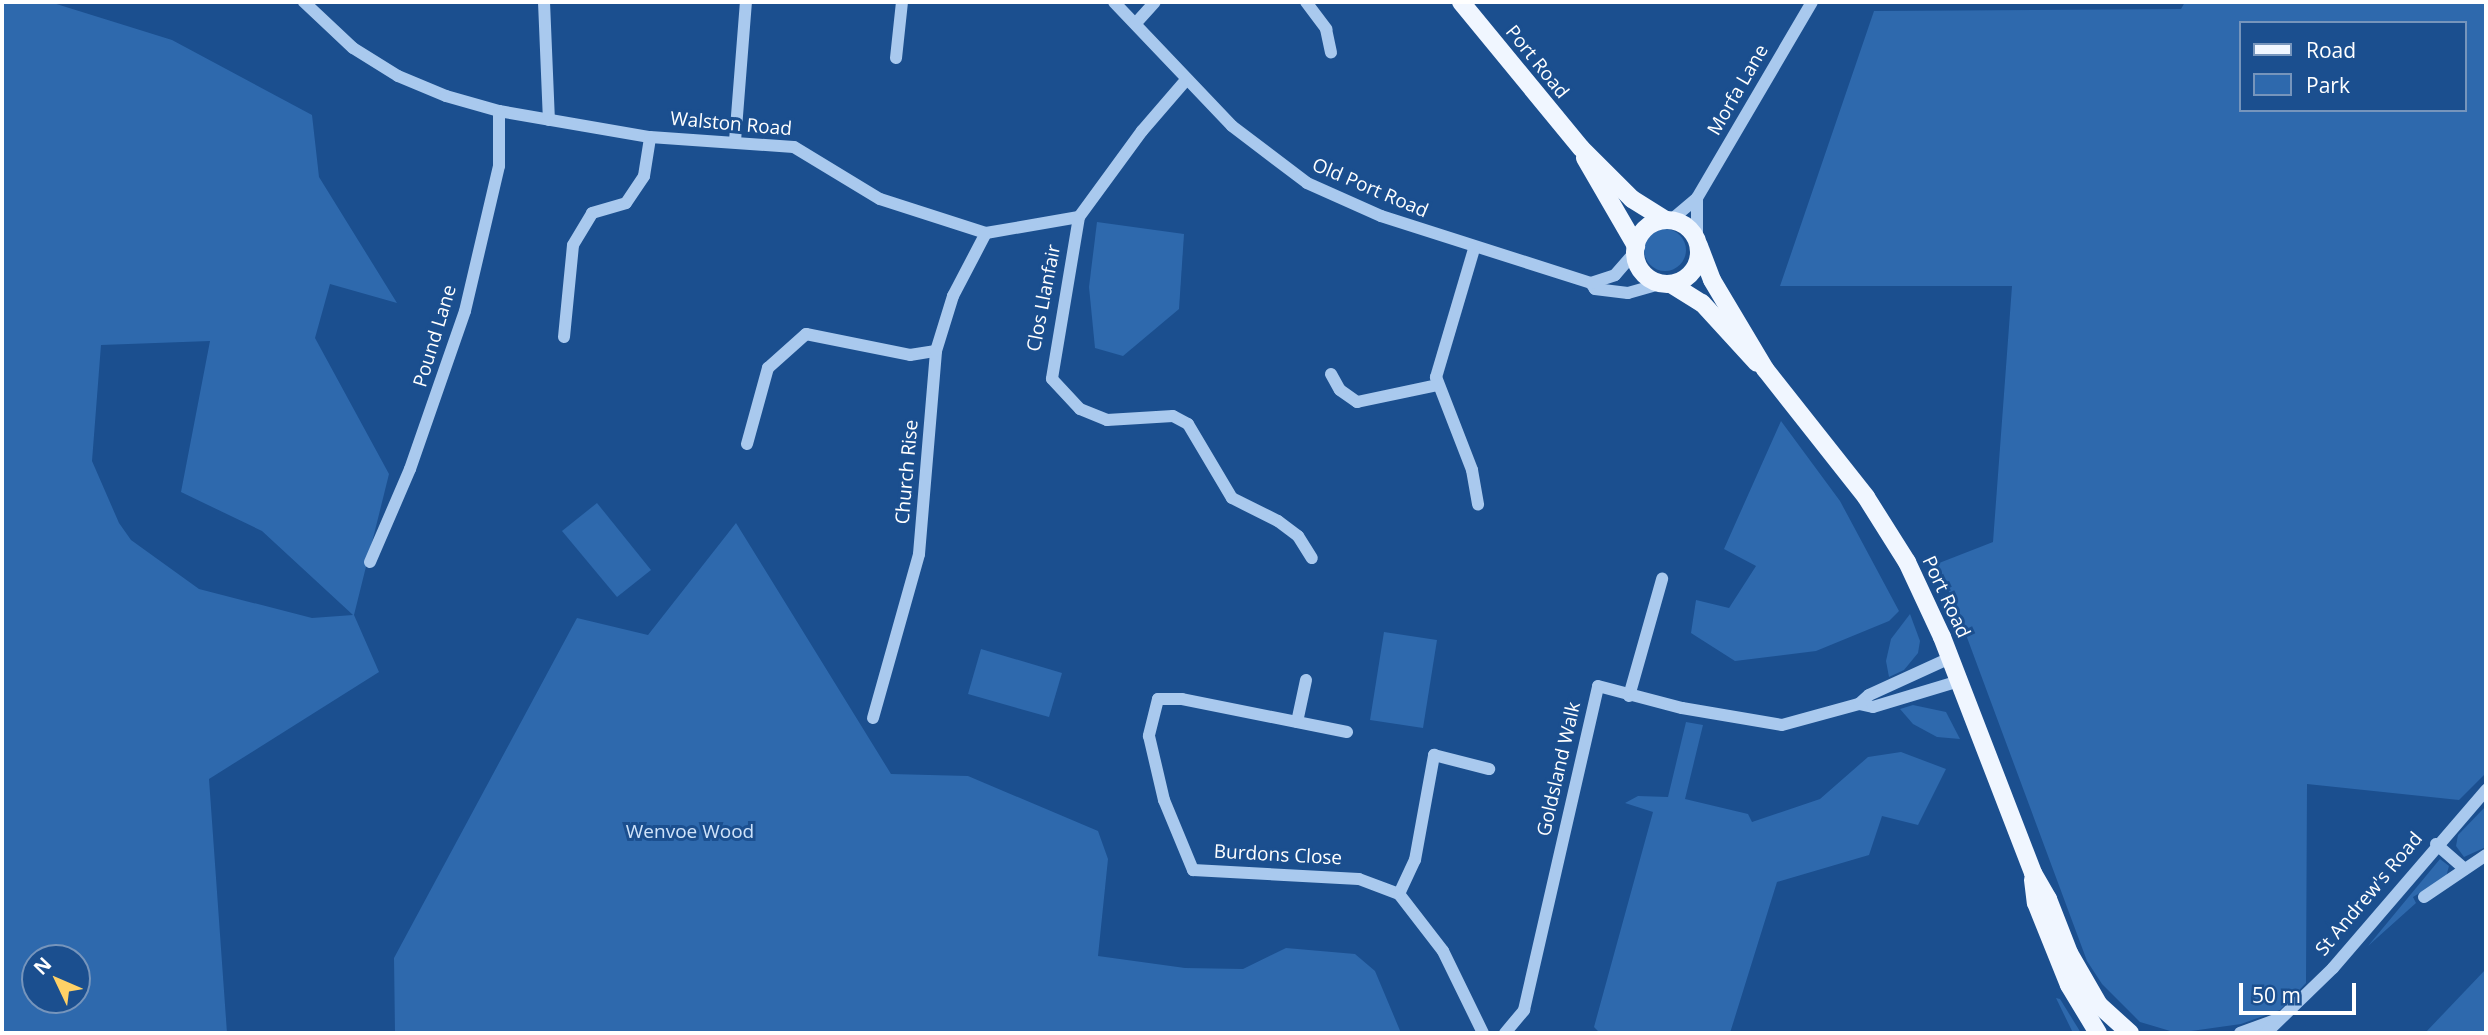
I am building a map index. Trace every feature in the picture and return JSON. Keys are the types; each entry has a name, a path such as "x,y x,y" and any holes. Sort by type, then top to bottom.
{"main road":[{"name":"Port Road","path":"1461,2 1581,148 1632,199 1668,220 1688,227 1698,243 1712,280 1765,369 1866,497 1912,572 1950,658 2032,873 2048,899 2082,980 2113,1021 2130,1033"},
{"name":"Port Road","path":"1581,148 1635,249 1642,273 1702,303 1748,358 1765,369"},
{"path":"1635,249 1646,227 1668,220"},
{"path":"1665,284 1696,268 1698,243"},
{"name":"Port Road","path":"2032,873 2036,904 2068,985 2098,1033"}],"street":[{"name":"Walston Road","path":"304,2 353,48 398,76 446,96 499,111 650,137 794,147 880,199 986,233 1079,217"},
{"path":"544,2 548,120"},
{"path":"735,141 746,2"},
{"path":"896,58 902,2"},
{"name":"Old Port Road","path":"1114,2 1186,80 1259,150 1307,183 1381,216 1474,249 1591,283 1595,289 1628,293 1665,284"},
{"path":"1136,23 1155,2"},
{"path":"1306,2 1326,29 1331,52"},
{"name":"Morfa Lane","path":"1668,220 1697,198 1812,2"},
{"path":"1079,217 1142,131 1186,80"},
{"name":"Pound Lane","path":"370,562 413,462 465,311 499,166 499,111"},
{"path":"564,337 573,245 592,213 626,203 644,176 650,137"},
{"path":"1697,198 1698,243"},
{"name":"Clos Llanfair","path":"1079,217 1052,379 1080,410 1107,420 1173,416 1188,424 1232,498 1278,521 1298,536 1312,558"},
{"name":"Church Rise","path":"873,718 919,554 936,351 953,296 986,233"},
{"path":"1474,249 1440,352 1438,385 1472,470 1478,504"},
{"path":"1591,283 1615,275 1635,249"},
{"path":"747,444 768,368 806,334 910,355 936,351"},
{"path":"1331,374 1340,390 1357,402 1438,385"},
{"path":"1629,696 1662,579"},
{"name":"Goldsland Walk","path":"1859,705 1869,695 1950,658"},
{"path":"1297,722 1306,680"},
{"name":"Goldsland Walk","path":"1505,1033 1524,1010 1598,686 1629,696 1782,724 1859,705 1872,706 1959,681"},
{"name":"Burdons Close","path":"1347,732 1182,699 1158,699 1149,736 1164,800 1193,870 1359,878 1399,894"},
{"path":"1483,1033 1443,951 1399,894 1415,860 1434,755 1489,769"},
{"name":"St Andrew's Road","path":"2266,1033 2342,958 2436,844 2486,790"},
{"path":"2436,844 2465,869"},
{"path":"2424,897 2486,855"},
{"name":"St Andrew's Road","path":"2240,1033 2278,1019"}],"green space":[{"path":"2,2 50,2 172,40 312,115 319,177 397,303 330,284 315,338 389,474 354,615 379,672 209,779 227,1033 2,1033","holes":["210,341 181,492 262,531 353,615 312,618 199,589 131,540 119,523 92,461 101,345"]},
{"path":"2185,2 2486,2 2486,773 2459,800 2307,784 2306,983 2280,1010 2241,1024 2177,1033 2140,1022 2102,984 2087,961 1952,597 1934,565 1993,542 2012,286 1780,286 1874,11 2181,9"},
{"path":"1097,222 1184,234 1179,309 1123,356 1095,348 1089,287"},
{"path":"1665,229 1680,235 1686,250 1680,265 1665,271 1650,265 1644,250 1650,235"},
{"path":"1781,421 1840,501 1899,611 1889,621 1816,651 1735,661 1691,633 1696,600 1729,608 1756,566 1724,549"},
{"path":"597,503 651,570 617,597 562,531"},
{"name":"Wenvoe Wood","path":"736,523 891,774 968,776 1098,831 1108,859 1098,956 1185,968 1243,969 1286,948 1355,954 1375,971 1401,1033 395,1033 394,958 577,618 648,635"},
{"path":"1910,614 1920,641 1918,653 1904,670 1889,677 1886,661 1891,639"},
{"path":"1384,632 1437,640 1423,728 1370,720"},
{"path":"981,649 1062,673 1049,717 968,694"},
{"path":"1913,705 1946,712 1960,739 1937,737 1913,724 1900,709"},
{"path":"1686,722 1703,725 1685,799 1748,814 1752,822 1820,799 1868,757 1901,752 1946,769 1918,825 1882,816 1869,855 1777,882 1730,1033 1600,1033 1594,1027 1653,812 1625,803 1638,796 1668,797"},
{"path":"2486,806 2486,847 2464,857 2456,846 2458,835"},
{"path":"2440,859 2449,866 2446,877 2413,897 2416,903 2368,946"},
{"path":"2486,969 2486,1033 2425,1033"},
{"path":"2056,998 2060,999 2081,1033 2073,1033"}]}
